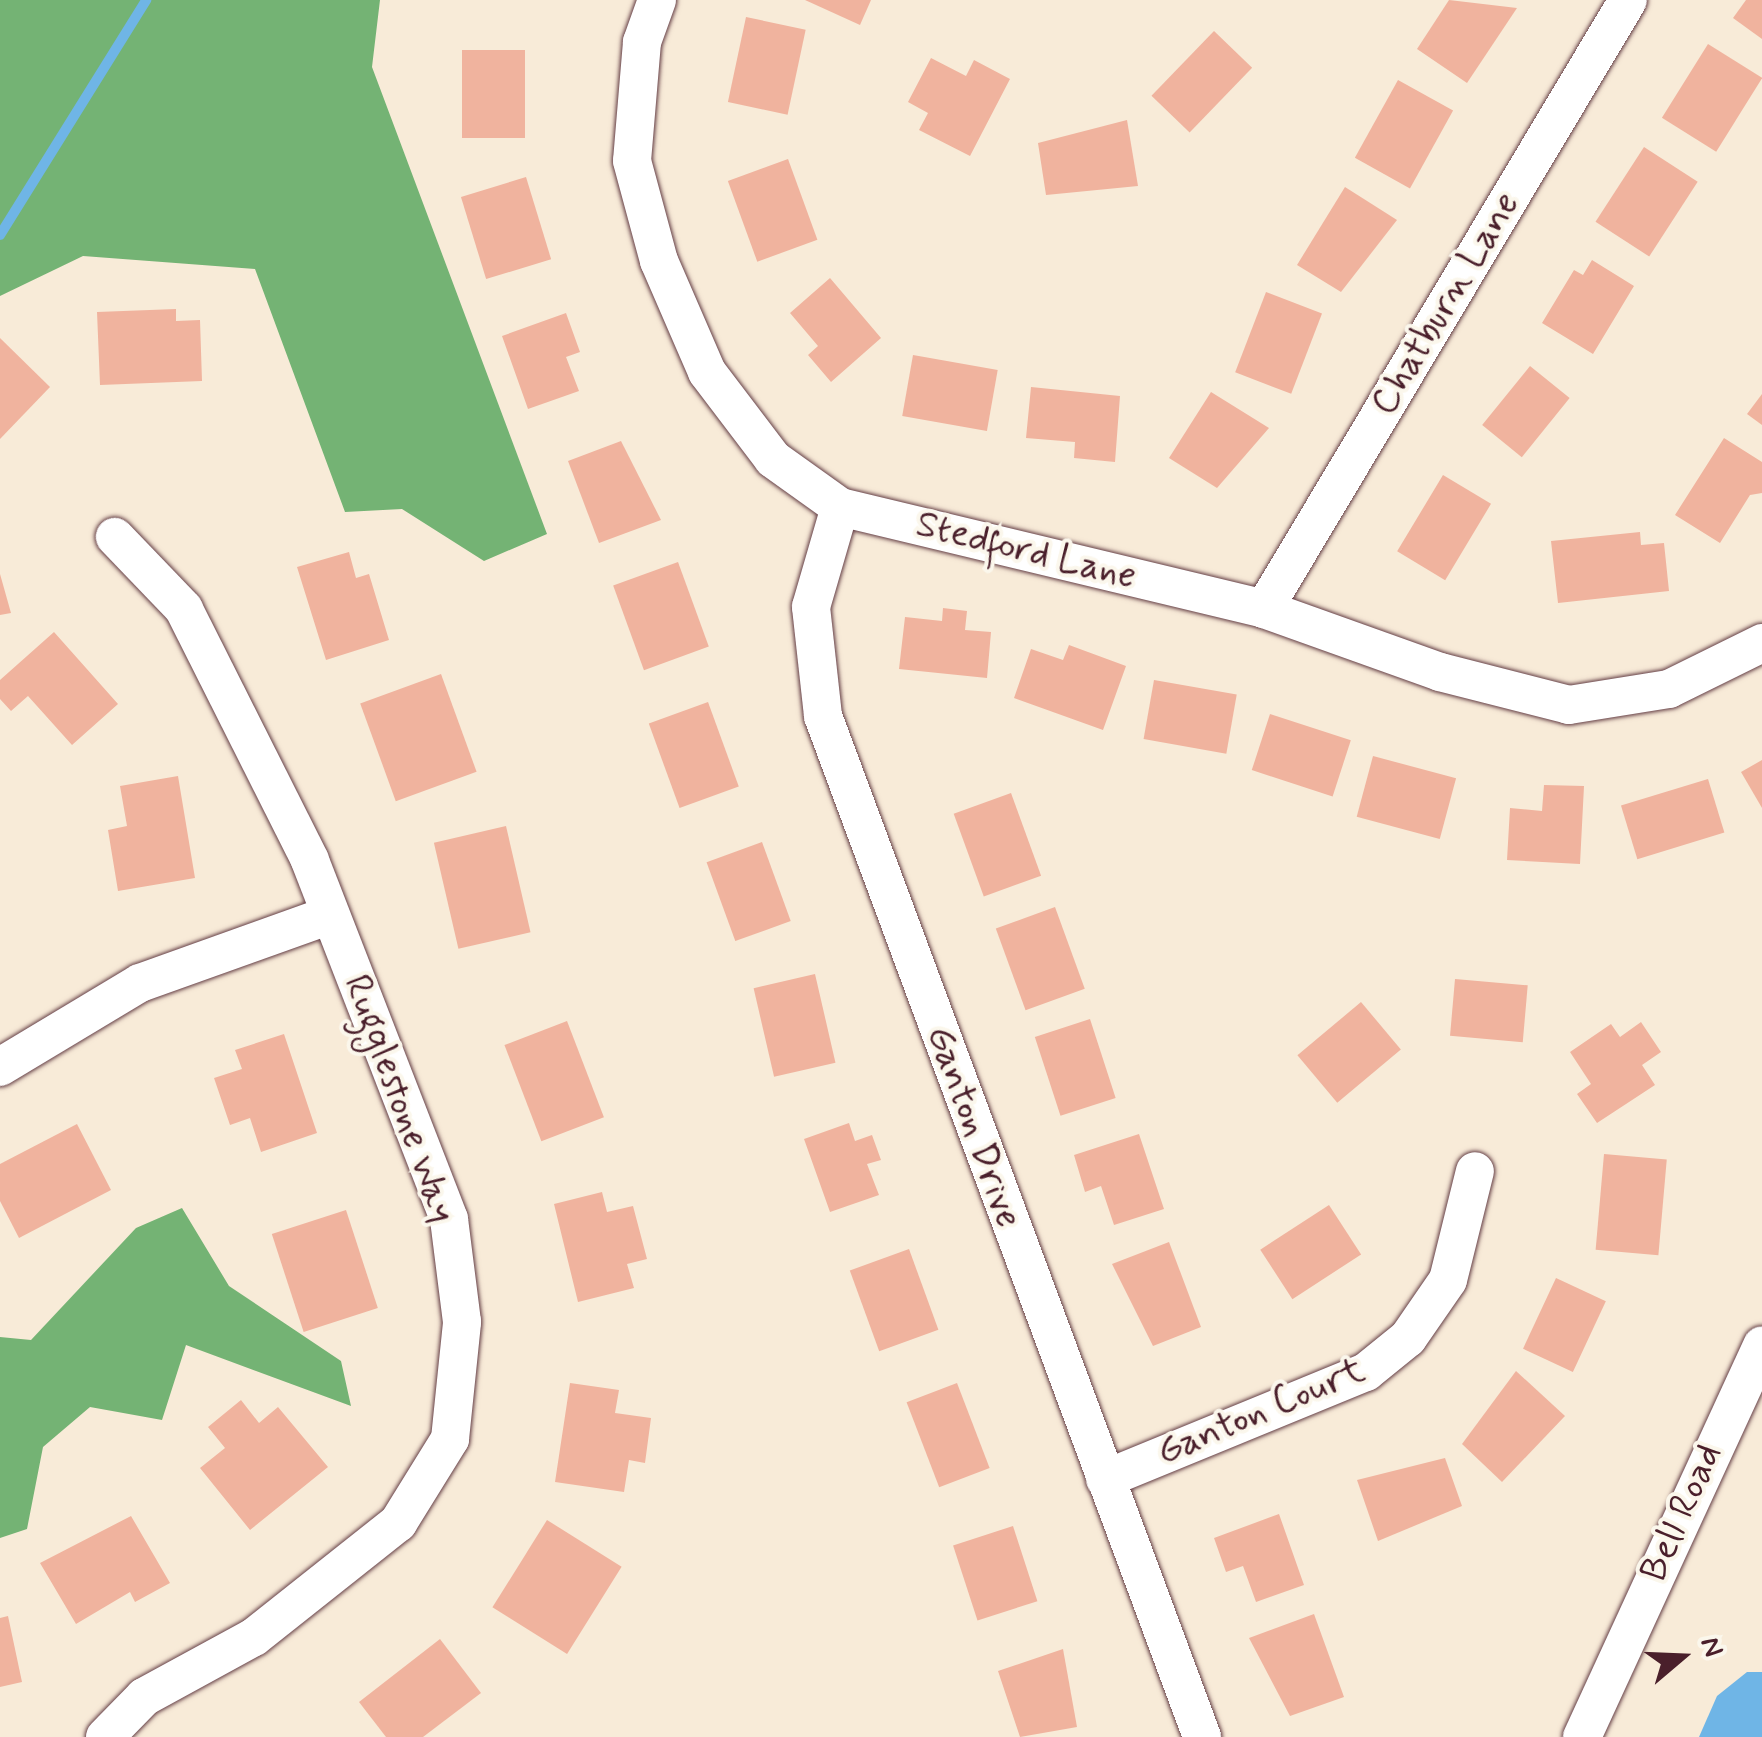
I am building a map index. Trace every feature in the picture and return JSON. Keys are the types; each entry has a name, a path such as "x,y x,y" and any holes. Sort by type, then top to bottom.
{"street":[{"name":"Stedford Lane","path":"658,0 642,42 632,162 660,261 707,372 774,459 840,507 1264,609 1440,672 1569,705 1670,689 1762,642"},
{"name":"Chatburn Lane","path":"1264,609 1628,0"},
{"name":"Ganton Drive","path":"840,507 812,607 824,716 1202,1737"},
{"name":"Rugglestone Way","path":"105,1737 144,1696 254,1636 398,1523 450,1439 462,1322 449,1219 330,914 256,742 184,609 115,537"},
{"path":"0,1067 140,983 330,914"},
{"name":"Ganton Court","path":"1105,1479 1366,1372 1408,1338 1448,1280 1475,1171"},
{"name":"Bell Road","path":"1582,1737 1762,1345"}],"green space":[{"path":"0,0 380,0 372,67 547,534 484,561 402,509 345,512 255,269 83,256 0,296"},
{"path":"182,1208 229,1286 341,1361 351,1406 186,1345 162,1420 90,1407 43,1447 27,1529 0,1538 0,1337 31,1340 136,1228"}],"water":[{"path":"1747,1672 1762,1672 1762,1737 1699,1737 1717,1696"}],"building":[{"path":"805,0 871,0 860,25"},
{"path":"1449,0 1517,8 1467,83 1417,49"},
{"path":"1746,0 1762,0 1762,39 1733,18"},
{"path":"746,17 806,30 788,115 728,102"},
{"path":"1214,31 1252,68 1190,133 1151,96"},
{"path":"1708,44 1762,78 1716,152 1662,118"},
{"path":"462,50 525,50 525,138 462,138"},
{"path":"931,58 966,76 974,60 1010,79 970,156 919,130 928,113 908,102"},
{"path":"1398,80 1453,111 1410,188 1355,158"},
{"path":"1127,120 1138,186 1046,195 1038,143"},
{"path":"1644,147 1698,182 1649,256 1596,222"},
{"path":"788,159 817,240 757,262 728,181"},
{"path":"526,177 551,259 486,279 461,197"},
{"path":"1345,187 1397,220 1341,292 1297,265"},
{"path":"1592,260 1634,286 1593,354 1542,323 1574,270 1583,275"},
{"path":"830,278 881,338 831,382 808,355 818,346 790,313"},
{"path":"1266,292 1322,314 1291,394 1235,372"},
{"path":"176,309 176,321 200,320 202,381 100,385 97,312"},
{"path":"566,313 580,352 566,357 579,391 528,409 502,336"},
{"path":"0,338 50,387 0,439"},
{"path":"913,355 998,370 987,431 902,416"},
{"path":"1530,366 1570,398 1522,457 1482,425"},
{"path":"1031,387 1120,396 1115,462 1074,458 1075,442 1026,438"},
{"path":"1211,392 1269,428 1217,488 1169,458"},
{"path":"1762,394 1762,425 1747,414"},
{"path":"1724,438 1762,462 1762,493 1750,495 1720,543 1675,515"},
{"path":"621,441 661,520 599,543 568,461"},
{"path":"1443,475 1491,504 1445,580 1397,551"},
{"path":"1640,532 1641,545 1664,543 1669,591 1558,603 1551,541"},
{"path":"349,552 356,578 369,574 389,640 326,660 297,567"},
{"path":"678,562 709,647 644,670 613,586"},
{"path":"0,574 11,613 0,615"},
{"path":"943,608 967,611 965,630 991,632 987,678 899,669 905,617 942,621"},
{"path":"54,632 118,704 72,745 28,696 11,711 0,699 0,680"},
{"path":"1069,645 1126,666 1103,730 1014,698 1031,649 1063,660"},
{"path":"441,674 477,772 396,801 360,703"},
{"path":"1154,680 1237,695 1226,754 1144,739"},
{"path":"708,702 739,787 680,808 649,724"},
{"path":"1270,714 1351,740 1333,796 1252,770"},
{"path":"1373,756 1456,778 1440,839 1357,817"},
{"path":"1762,760 1762,808 1741,772"},
{"path":"178,776 195,878 118,891 108,830 127,826 120,786"},
{"path":"1708,779 1724,833 1637,859 1621,806"},
{"path":"1544,785 1584,786 1580,864 1507,860 1510,808 1542,811"},
{"path":"1011,793 1041,876 984,897 954,814"},
{"path":"506,826 531,932 458,949 434,843"},
{"path":"762,842 791,921 735,941 707,862"},
{"path":"1055,907 1085,989 1026,1010 996,929"},
{"path":"815,974 835,1063 774,1077 754,988"},
{"path":"1455,979 1528,985 1523,1042 1450,1036"},
{"path":"1361,1002 1401,1049 1337,1103 1297,1055"},
{"path":"1090,1019 1116,1098 1060,1116 1035,1037"},
{"path":"567,1021 604,1117 541,1141 504,1045"},
{"path":"1641,1022 1661,1052 1642,1065 1655,1085 1597,1123 1577,1094 1591,1084 1570,1052 1611,1024 1620,1037"},
{"path":"284,1034 317,1133 261,1152 250,1118 230,1125 214,1078 242,1069 235,1050"},
{"path":"849,1123 855,1141 872,1135 881,1160 867,1164 879,1195 830,1212 804,1139"},
{"path":"77,1124 111,1190 19,1238 0,1201 0,1164"},
{"path":"1139,1134 1164,1209 1114,1225 1101,1186 1085,1192 1074,1155"},
{"path":"1604,1154 1667,1159 1658,1255 1596,1250"},
{"path":"602,1192 607,1212 633,1206 647,1259 627,1264 634,1288 578,1302 554,1204"},
{"path":"1329,1205 1361,1254 1292,1299 1260,1250"},
{"path":"346,1210 378,1308 304,1332 272,1234"},
{"path":"1169,1242 1201,1327 1153,1346 1112,1264"},
{"path":"909,1249 938,1330 879,1351 850,1271"},
{"path":"1556,1278 1606,1301 1573,1372 1523,1349"},
{"path":"1516,1371 1565,1416 1502,1482 1462,1444"},
{"path":"570,1383 619,1390 615,1413 651,1418 645,1463 629,1460 624,1492 555,1482"},
{"path":"957,1383 990,1468 939,1487 907,1402"},
{"path":"241,1400 259,1423 278,1407 328,1467 250,1530 200,1468 225,1448 208,1427"},
{"path":"1445,1458 1462,1506 1378,1541 1357,1480"},
{"path":"1279,1514 1304,1585 1256,1602 1243,1566 1226,1572 1214,1538"},
{"path":"131,1516 170,1583 135,1602 130,1592 76,1624 40,1563"},
{"path":"547,1520 622,1567 567,1654 492,1607"},
{"path":"1013,1526 1037,1601 977,1621 953,1545"},
{"path":"1314,1614 1344,1697 1290,1716 1249,1638"},
{"path":"8,1616 22,1682 0,1687 0,1618"},
{"path":"440,1639 481,1693 423,1737 386,1737 359,1702"},
{"path":"1063,1649 1077,1727 1020,1737 998,1671"}],"waterway":[{"path":"0,235 146,0"}]}
